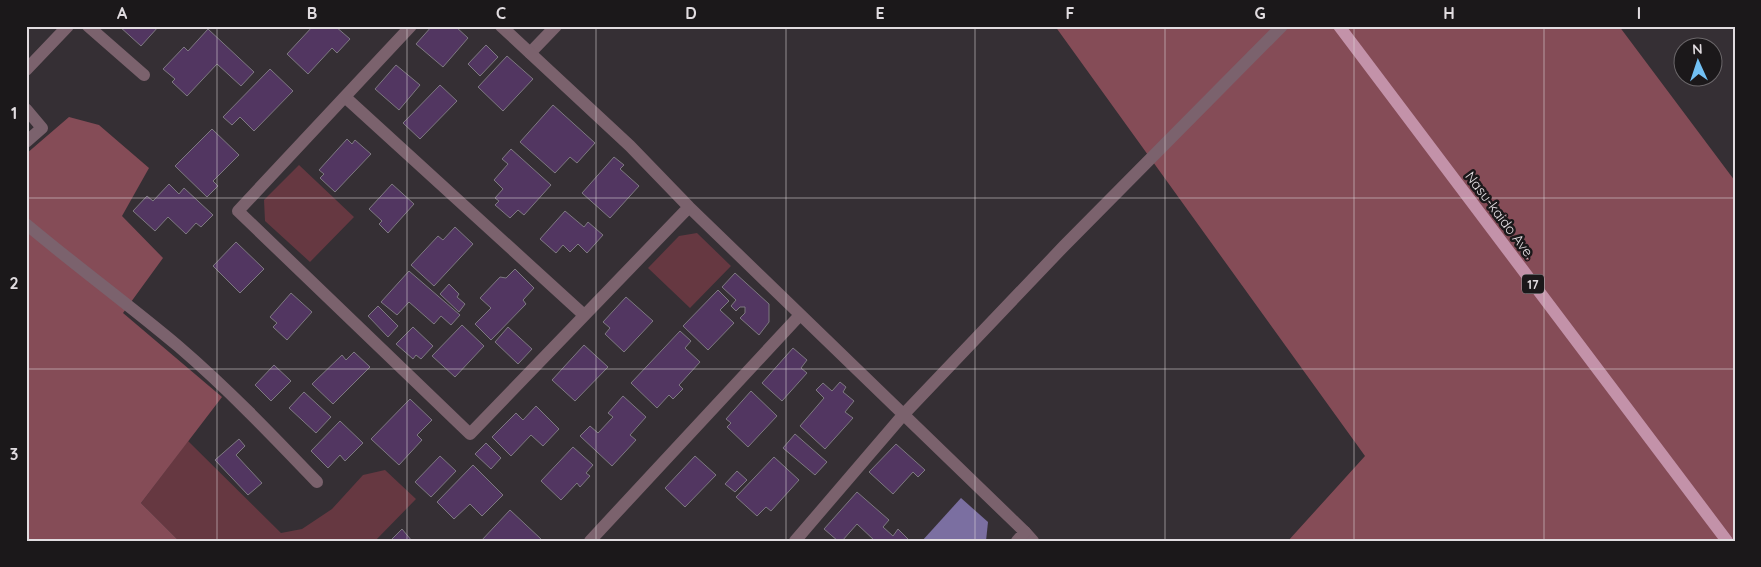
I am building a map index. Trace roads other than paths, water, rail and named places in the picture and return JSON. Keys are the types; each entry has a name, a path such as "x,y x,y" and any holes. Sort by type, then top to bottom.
{"main road":[{"name":"Nasu-kaido Ave.","path":"1339,26 1727,541"}],"street":[{"path":"26,70 68,26"},
{"path":"88,26 144,75"},
{"path":"412,26 238,211 470,434 689,207"},
{"path":"501,26 630,146 689,207 903,415 1025,538"},
{"path":"530,53 556,26"},
{"path":"795,541 903,415 1064,246 1282,26"},
{"path":"345,97 584,315"},
{"path":"26,109 42,128 26,142"},
{"path":"26,224 177,346 236,398 317,482"},
{"path":"590,541 800,314"}]}
